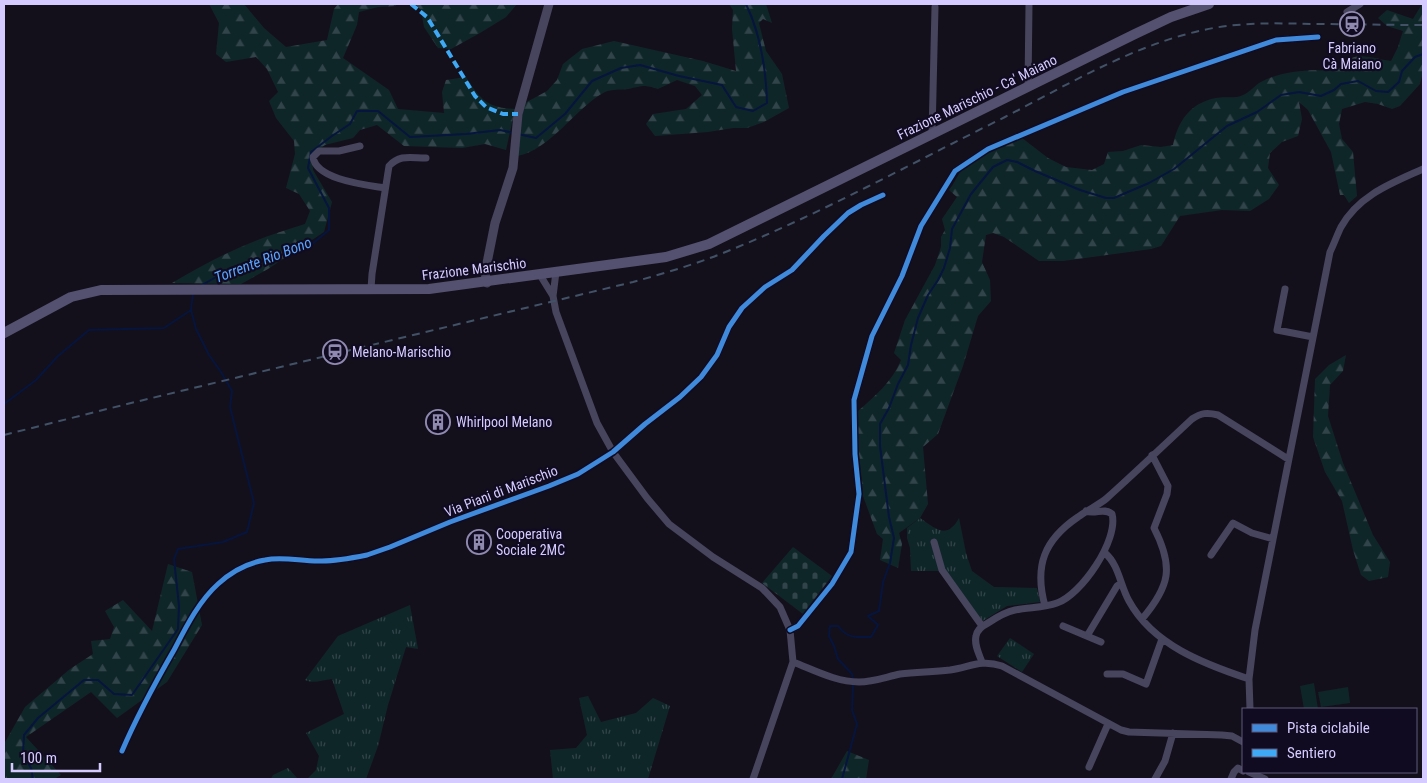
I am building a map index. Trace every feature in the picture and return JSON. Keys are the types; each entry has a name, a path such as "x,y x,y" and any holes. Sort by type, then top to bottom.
{"main road":[{"name":"Frazione Marischio - Ca' Maiano","path":"760,219 1171,17 1209,4"},
{"name":"Frazione Marischio","path":"4,332 72,297 87,293 108,290 429,289 487,283 666,257 709,244 760,219"}],"street":[{"path":"487,283 485,273 495,223 513,168 517,122 549,4"},
{"path":"1028,87 1029,4"},
{"path":"1347,12 1360,4"},
{"path":"932,134 936,6"},
{"path":"790,630 798,626 832,584 851,552 860,494 855,454 854,400 872,336 902,276 921,226 955,171 988,149 1123,92 1276,40 1318,37"},
{"path":"360,146 339,151 319,151 313,157 314,162 321,170 337,178 385,188"},
{"path":"371,289 389,166 400,158 426,158"},
{"path":"1250,708 1249,679 1255,630 1330,252 1341,227 1360,202 1380,189 1423,169"},
{"name":"Via Piani di Marischio","path":"122,752 138,715 190,621 218,584 234,572 251,563 266,559 285,558 321,562 367,555 578,474 613,452 680,397 701,377 717,355 728,327 742,308 764,287 792,270 848,213 860,205 883,195"},
{"path":"556,272 553,296 556,312 598,423 613,452 669,524 713,557 762,588 780,608 790,630 793,662 753,779"},
{"path":"540,275 553,296"},
{"path":"1285,288 1277,330 1313,337"},
{"path":"1045,606 1040,588 1040,573 1048,547 1065,526 1105,500 1192,419 1200,414 1209,412 1227,420 1288,459"},
{"path":"1142,619 1160,595 1165,581 1167,562 1166,553 1154,528 1167,494 1168,486 1152,456"},
{"path":"982,662 976,644 976,637 982,626 1004,613 1045,606 1064,600 1089,576 1105,553 1114,519 1112,514 1105,510 1091,513 1086,511"},
{"path":"1211,555 1233,523 1252,533 1273,539"},
{"path":"934,542 942,570 982,626"},
{"path":"1105,553 1115,564 1129,601 1142,619 1162,639 1189,654 1249,679"},
{"path":"1087,636 1116,586 1121,583"},
{"path":"1063,626 1101,642"},
{"path":"1107,674 1123,674 1146,684 1162,639"},
{"path":"793,662 832,677 860,682 913,672 952,670 982,662 992,662 1108,724 1129,732 1222,735 1232,736 1242,741"},
{"path":"1089,767 1108,724"},
{"path":"1155,779 1165,761 1173,733"},
{"path":"1231,779 1238,768 1242,770"},
{"path":"1251,773 1265,779"}],"green space":[{"path":"209,4 244,4 264,28 286,47 327,40 334,9 338,4 396,4 396,6 378,7 359,12 357,25 343,58 389,90 398,109 444,113 442,92 446,80 466,77 485,101 498,107 515,109 506,150 485,144 462,148 404,146 377,125 360,130 353,138 325,145 312,155 313,170 332,202 324,232 268,269 241,284 172,283 236,249 305,224 310,211 299,194 286,188 295,154 294,141 276,118 269,101 278,92 267,69 256,57 226,62 216,54 219,23"},
{"path":"415,4 517,4 506,17 451,49 438,48 424,27 421,10"},
{"path":"729,4 766,4 772,23 763,19 759,23 766,51 782,74 789,108 764,122 747,128 655,136 646,124 653,114 686,109 702,95 695,86 677,80 658,89 643,86 610,90 584,107 541,146 517,156 521,119 525,103 547,91 557,80 563,64 582,49 614,41 703,61 736,71 732,29 733,10"},
{"path":"1422,4 1423,72 1420,84 1400,106 1392,109 1365,102 1342,109 1339,124 1342,139 1353,152 1357,196 1349,203 1344,195 1340,195 1331,152 1308,110 1299,102 1302,119 1298,136 1282,142 1270,153 1268,168 1279,185 1269,199 1250,211 1222,210 1180,216 1161,246 1063,261 1039,261 1004,237 993,233 986,235 982,262 990,280 991,301 978,316 963,366 938,434 923,447 928,504 920,518 899,533 902,544 898,568 880,560 883,539 877,534 863,496 857,433 858,411 888,382 901,360 894,353 905,320 935,265 941,247 941,237 945,230 942,219 957,197 949,190 962,170 990,150 1022,138 1048,158 1066,167 1092,170 1104,164 1108,152 1123,151 1141,145 1161,147 1173,145 1178,128 1187,114 1207,100 1219,97 1240,96 1248,93 1261,82 1279,75 1308,70 1336,71 1356,57 1365,56 1391,61 1403,31 1387,26 1378,18 1387,10 1413,19"},
{"path":"1346,355 1343,371 1330,385 1328,416 1343,463 1373,535 1390,562 1388,577 1369,581 1361,575 1353,550 1342,501 1325,472 1313,437 1315,379 1329,365"},
{"path":"920,518 936,529 946,531 955,525 959,518 966,553 972,571 994,587 1037,588 1040,602 1007,606 981,622 942,571 911,571 907,528"},
{"path":"793,547 832,576 803,614 762,583"},
{"path":"168,564 192,572 202,625 167,682 117,718 91,692 26,737 61,775 54,779 4,779 4,744 25,707 70,669 93,654 91,641 110,639 114,627 105,611 123,600 152,631"},
{"path":"410,605 418,649 406,647 388,705 378,746 366,779 307,779 316,770 319,756 306,733 344,714 332,679 315,682 305,680 338,636"},
{"path":"1010,638 1034,654 1022,672 997,656"},
{"path":"1314,683 1318,708 1304,708 1300,686"},
{"path":"1348,687 1350,703 1321,707 1318,692"},
{"path":"588,696 601,722 636,713 653,698 670,706 648,779 553,779 550,750 576,748 587,735 579,698"},
{"path":"847,751 869,760 866,779 831,779"},
{"path":"288,768 298,779 271,779 273,775"}],"waterway":[{"name":"Torrente Rio Bono","path":"518,134 536,138 565,114 592,81 621,68 640,65 722,85 736,107 753,111 767,103 764,65 759,40 746,4"},
{"path":"853,680 852,674 838,659 829,636 830,626 838,626 845,633 852,636 871,637 878,625 868,616 879,611 883,582 890,563 894,538 889,517 880,446 880,424 908,365 918,318 928,295 944,268 950,248 952,229 971,194 993,167 1007,160 1017,162 1080,190 1106,198 1114,198 1149,183 1174,169 1227,126 1257,112 1281,95 1299,92 1321,96 1334,90 1341,84 1358,81 1376,91 1388,92 1399,82 1402,71 1415,57 1423,54"},
{"name":"Torrente Rio Bono","path":"202,285 218,276 311,245 329,230 329,208 308,168 311,152 350,124 357,111 378,111 410,137 500,130 514,133"},
{"path":"33,779 31,768 23,754 24,735 38,718 84,680 98,680 114,694 132,695 178,629 179,606 174,559 178,549 223,542 247,532 254,503 230,407 232,391 209,355 196,329 191,310 193,293"},
{"path":"4,404 36,380 58,356 89,330 164,328 191,310"},
{"path":"842,779 857,724 852,710 853,685"}],"railway":[{"path":"4,435 633,282 697,263 791,224 1099,68 1173,38 1213,28 1256,24 1423,25"}],"marked path":[{"path":"411,4 427,17 475,96 486,107 503,114 518,114"}],"cycle path":[{"path":"790,630 798,626 832,584 851,552 859,494 855,454 854,400 872,336 902,276 921,226 955,171 988,149 1123,92 1276,40 1318,37"},
{"path":"122,751 146,700 193,615 211,591 228,576 252,563 272,559 328,561 367,555 578,474 613,452 680,397 701,377 717,355 729,327 742,308 765,287 792,270 848,213 883,195"}],"place":[{"name":"Fabriano Cà Maiano","path":"1352,24"},
{"name":"Melano-Marischio","path":"335,352"},
{"name":"Whirlpool Melano","path":"438,422"},
{"name":"Cooperativa Sociale 2MC","path":"479,542"}]}
